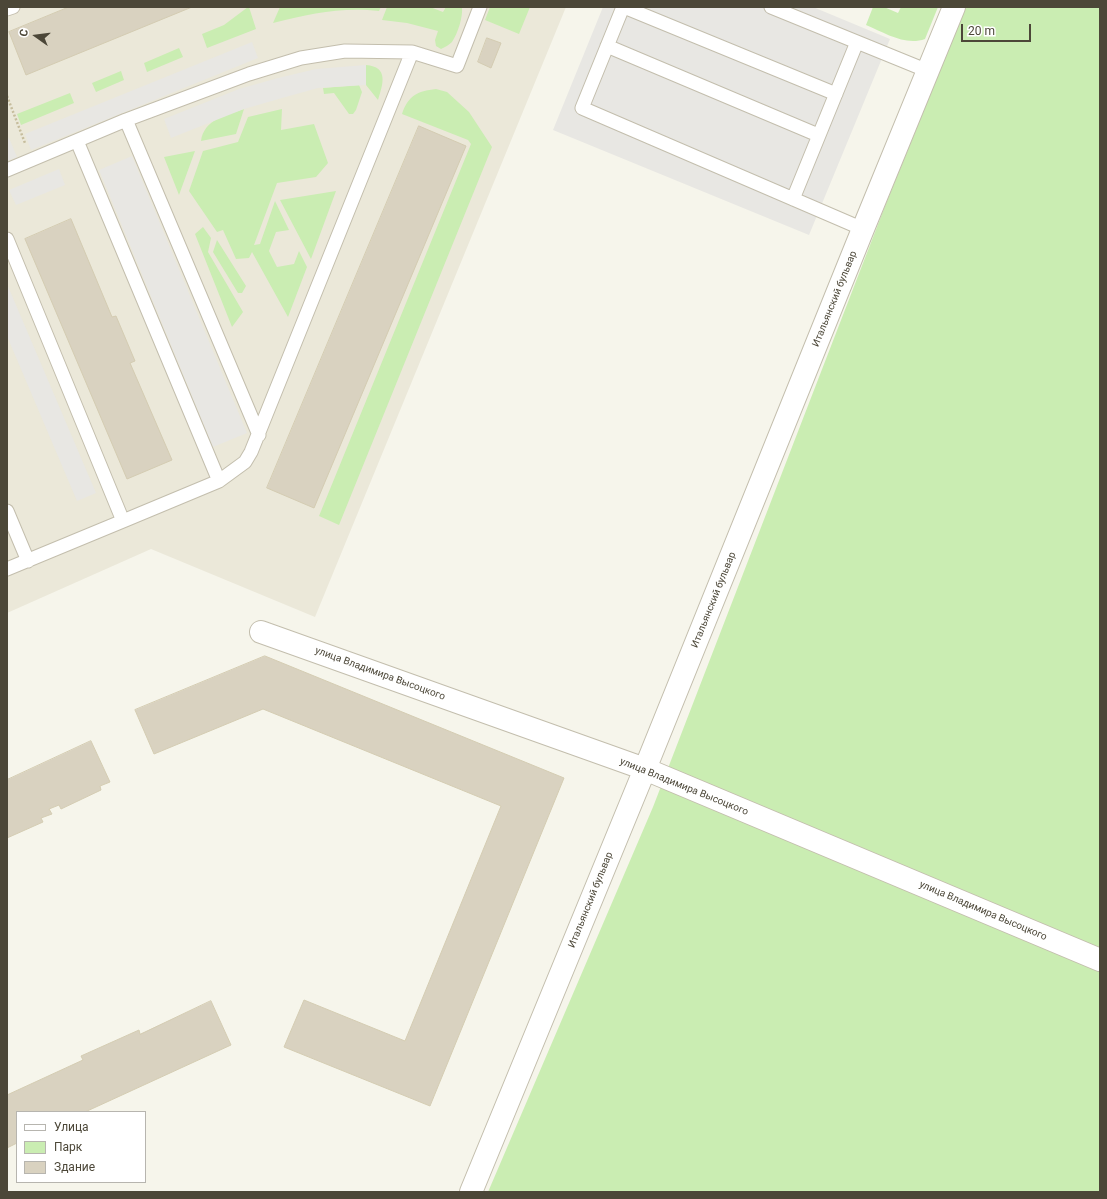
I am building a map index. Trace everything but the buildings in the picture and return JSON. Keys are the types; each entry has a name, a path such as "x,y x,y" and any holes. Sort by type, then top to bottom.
{"street":[{"name":"Итальянский бульвар","path":"471,1192 645,769 954,7"},
{"name":"улица Владимира Высоцкого","path":"261,632 645,769 1100,960"}],"lane":[{"path":"7,9 13,7"},
{"path":"7,170 126,120 249,74 301,58 345,51 412,52 457,66 480,7"},
{"path":"836,94 623,7 582,108 863,229"},
{"path":"771,7 928,72"},
{"path":"793,199 856,42"},
{"path":"607,46 818,135"},
{"path":"7,570 219,481 245,462 259,435 412,52"},
{"path":"126,120 259,435"},
{"path":"77,141 219,481"},
{"path":"7,239 123,521"},
{"path":"7,511 28,561"}],"path":[{"path":"7,96 32,160"}],"shaded area":[{"path":"7,7 566,7 315,617 151,549 7,613"},
{"path":"603,7 813,7 890,39 809,235 553,130"},
{"path":"252,42 258,58 31,150 25,134"},
{"path":"366,65 366,85 318,88 244,109 171,138 164,119 239,89 278,78 316,69"},
{"path":"9,138 17,157 7,161 7,139"},
{"path":"132,156 247,433 213,447 99,170"},
{"path":"59,169 65,185 16,205 9,190"},
{"path":"7,284 96,493 77,501 7,336"}],"green space":[{"path":"248,7 256,29 207,48 202,34 224,25"},
{"path":"280,7 381,7 379,11 351,10 326,12 273,23"},
{"path":"387,7 430,7 443,12 446,7 462,7 462,15 460,25 452,42 441,49 436,46 435,40 438,31 407,23 382,20"},
{"path":"490,7 530,7 519,34 485,20"},
{"path":"873,7 884,7 898,13 901,7 938,7 925,39 910,41 895,38 866,25"},
{"path":"966,7 1100,7 1100,1192 488,1192 653,807 887,201"},
{"path":"179,48 183,57 147,72 144,63"},
{"path":"366,65 373,66 381,73 382,82 378,100 366,85"},
{"path":"121,71 124,80 96,92 92,83"},
{"path":"359,85 362,92 356,110 353,114 349,114 334,93 324,94 323,88"},
{"path":"436,89 447,92 469,112 492,147 339,525 319,516 471,144 468,140 402,114 410,99 418,93"},
{"path":"70,93 74,103 21,125 17,114"},
{"path":"244,109 236,134 201,141 203,134 211,123 224,116"},
{"path":"282,109 281,130 314,124 328,163 316,177 277,183 254,245 260,244 275,201 289,230 276,232 269,251 277,267 294,264 299,251 307,267 288,317 252,252 249,258 236,259 223,230 217,232 189,191 203,151 238,142 248,117"},
{"path":"195,151 179,195 164,157"},
{"path":"336,191 311,259 280,200"},
{"path":"203,227 211,238 208,252 243,312 232,327 195,234"},
{"path":"217,240 246,286 242,293 238,293 213,252"}]}
